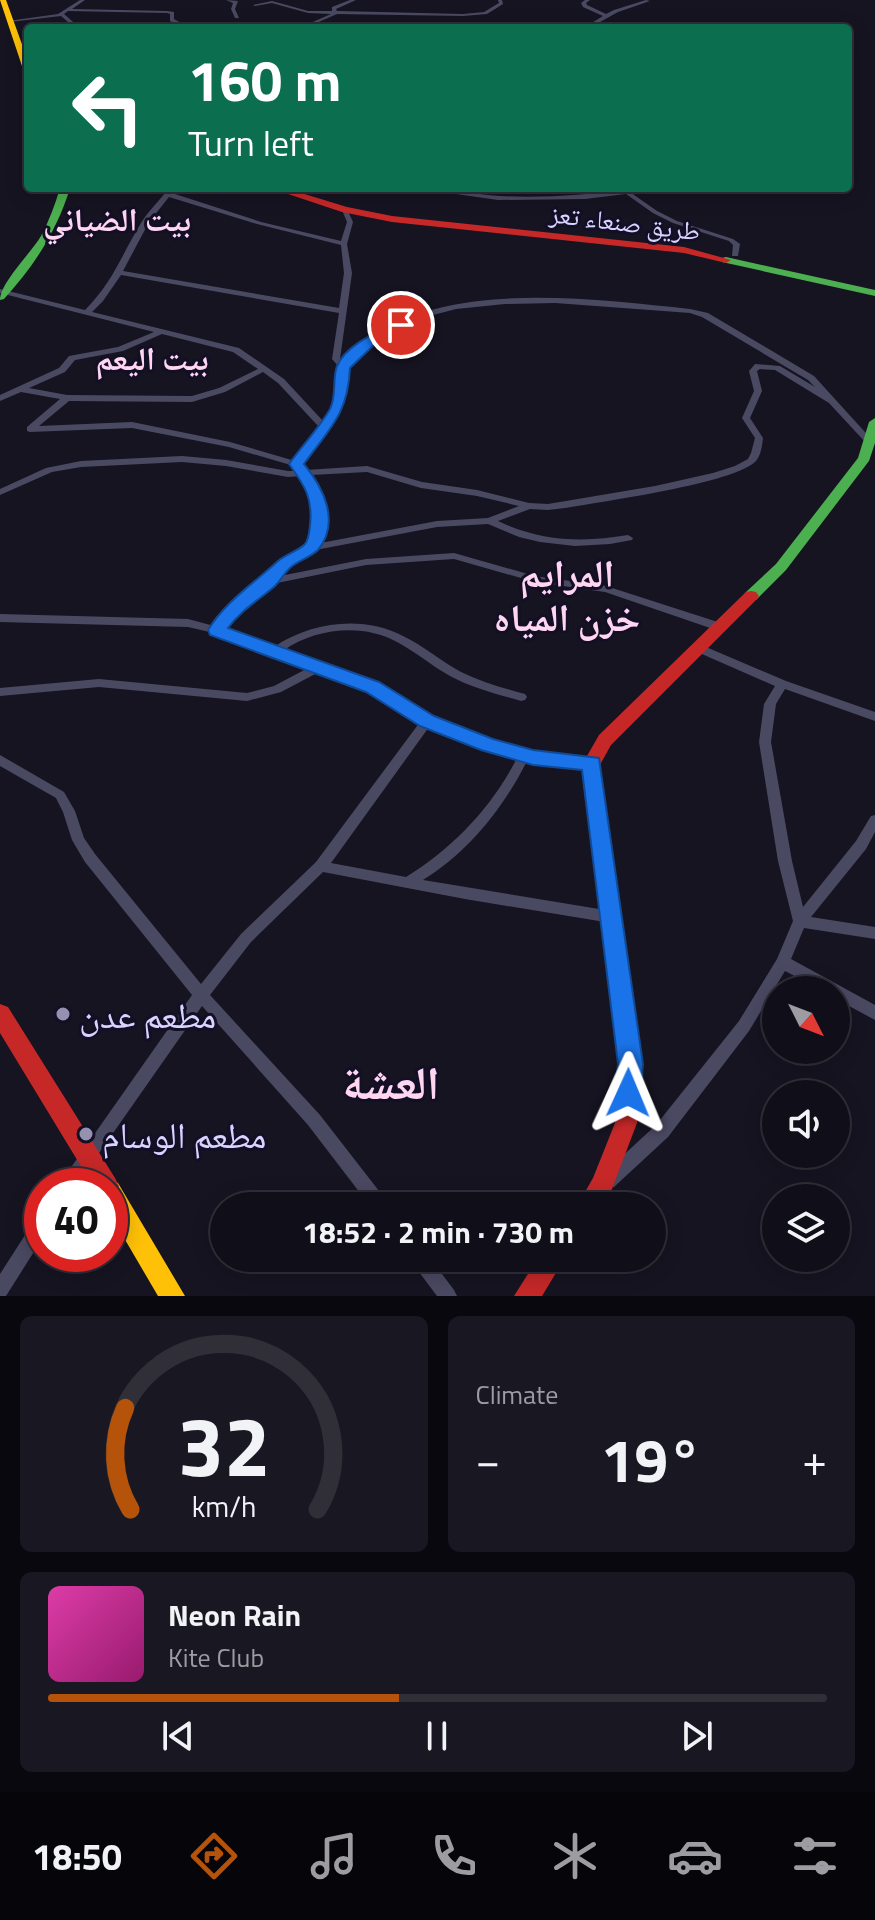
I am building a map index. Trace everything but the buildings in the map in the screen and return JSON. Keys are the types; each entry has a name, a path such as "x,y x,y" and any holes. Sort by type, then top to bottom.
{"main road":[{"path":"3,0 24,61"},
{"path":"2,294 44,245 60,212 64,192"},
{"name":"طريق صنعاء تعز","path":"291,192 392,219 684,250 875,293"},
{"name":"طريق صنعاء تعز","path":"312,192 350,207 399,214 687,243 875,285"},
{"path":"598,1192 626,1123 630,1064 592,783 592,763 605,740 781,567 870,452 875,422"},
{"path":"0,1014 96,1168"},
{"path":"128,1222 172,1296"},
{"path":"527,1296 543,1272"}],"street":[{"path":"10,21 62,14 83,0"},
{"path":"228,0 236,2 233,9 237,17"},
{"path":"335,13 334,8 354,0"},
{"path":"255,5 272,2 308,12 479,14 501,4 500,0"},
{"path":"588,0 583,3 585,6 606,16"},
{"path":"591,24 648,1"},
{"path":"69,10 167,12 172,13 172,20 180,24"},
{"path":"310,24 335,13"},
{"path":"62,14 73,24"},
{"path":"87,312 121,273 155,208 170,192"},
{"path":"174,192 259,223 344,244"},
{"path":"456,192 498,198 585,197 627,192 675,222 731,240 737,244 735,254"},
{"path":"297,464 325,428 342,395 343,367 336,359 348,273 344,244 350,229 350,207"},
{"path":"121,273 342,311"},
{"path":"2,294 236,350 305,403 325,428"},
{"path":"343,367 373,339 423,317 486,302 533,299 690,311 705,315 811,378 870,452"},
{"path":"0,398 62,370 72,358 120,349 162,331"},
{"path":"0,492 49,470 139,460 226,463 304,475 367,469 410,482 477,493 529,506 548,507 663,489 745,466 755,455 759,438 746,418 757,397 753,371 758,366 777,368 832,401"},
{"path":"21,389 67,398 192,399 222,390 263,369"},
{"path":"67,398 30,429 132,425 230,445 297,464 314,486 320,504 317,536 311,548"},
{"path":"217,630 231,610 269,581 286,562 311,548 437,524 489,521 529,506"},
{"path":"489,521 514,533 553,542 593,545 628,538"},
{"path":"269,581 366,562 454,556 535,579 606,589 720,627"},
{"path":"0,618 84,622 158,620 217,630 373,687 427,721 524,755 592,763"},
{"path":"275,651 301,636 318,631 378,630 405,641 459,676 521,697"},
{"path":"699,648 782,684 875,717"},
{"path":"0,692 99,683 247,697 277,689 321,666"},
{"path":"782,684 770,704 765,742 785,861 800,921"},
{"path":"77,1168 201,995 246,938 321,866 427,721"},
{"path":"410,882 428,873 457,846 496,800 524,755"},
{"path":"0,760 60,795 69,811 78,840 90,858 201,995 314,1120 369,1192"},
{"path":"602,1186 662,1131 744,1026 783,962 800,921 861,845 875,820"},
{"path":"321,866 486,899 611,917"},
{"path":"800,921 875,933"},
{"path":"783,962 808,976"},
{"path":"850,999 875,1013"},
{"path":"0,1290 24,1252"},
{"path":"430,1272 448,1296"}],"traffic: fast":[{"path":"0,297 40,247 64,192"},
{"path":"726,260 875,293"},
{"path":"751,596 781,567 864,458 875,422"}],"traffic: slow":[{"path":"3,0 24,60"},
{"path":"128,1221 172,1296"}],"traffic: jam":[{"path":"288,192 345,210 392,219 684,250 726,260"},
{"path":"598,1192 626,1123 630,1064 592,783 592,763 605,740 751,596"},
{"path":"0,1014 96,1168"},
{"path":"527,1296 543,1272"}],"place":[{"name":"مطعم عدن","path":"63,1014"},
{"name":"مطعم الوسام","path":"86,1134"}],"district":[{"name":"بيت الضياني","path":"117,219"},
{"name":"بيت اليعم","path":"152,358"},
{"name":"المرايم خزن المياه","path":"567,595"},
{"name":"العشة","path":"391,1082"}],"route":[{"path":"401,325 373,339 348,360 343,367 342,395 337,408 297,464 314,486 320,504 317,536 311,548 286,562 269,581 231,610 217,630 373,687 427,721 488,745 533,758 592,763 592,783 630,1064 628,1093"}]}
